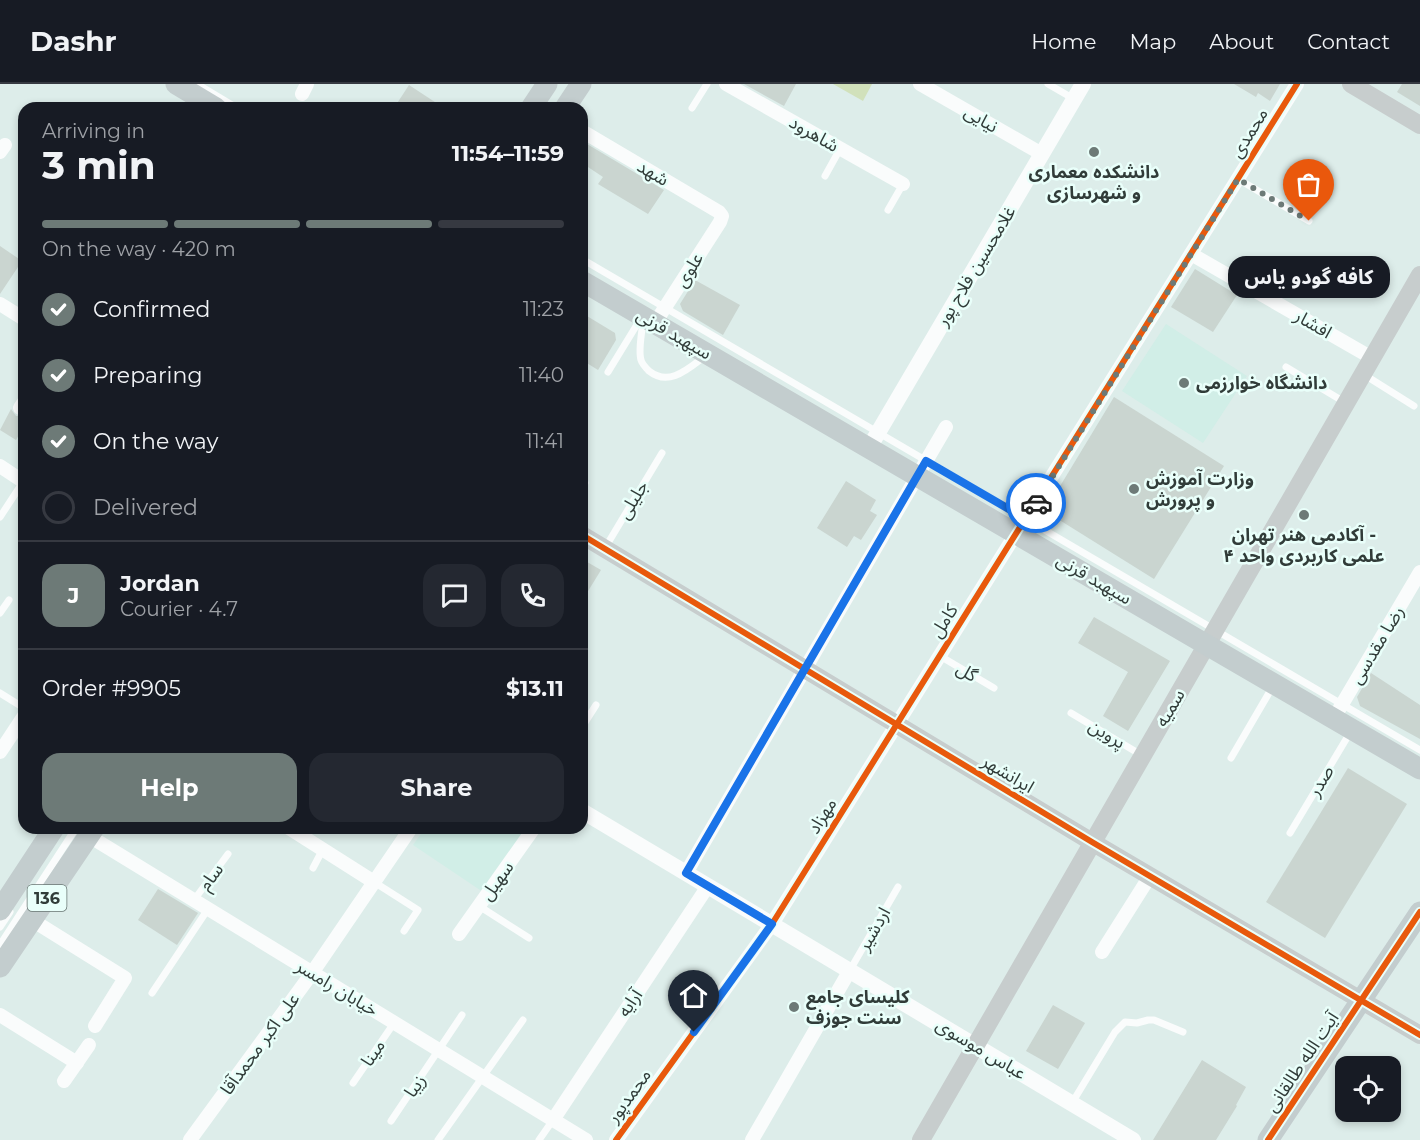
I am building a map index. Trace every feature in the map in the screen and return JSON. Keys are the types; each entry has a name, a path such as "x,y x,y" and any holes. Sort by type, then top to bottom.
{"main road":[{"path":"176,84 206,102"},
{"path":"535,102 547,84"},
{"path":"569,102 581,84"},
{"path":"1351,84 1420,125"},
{"name":"سمیه","path":"921,1140 1420,275"},
{"name":"سپهبد قرنی","path":"588,283 655,316 708,354 873,440 1211,637 1274,684 1338,711 1352,729 1419,764"},
{"name":"ایرانشهر","path":"588,539 1092,842 1420,1035"},
{"name":"136","path":"7,909 51,834"},
{"name":"136","path":"0,967 32,920 84,834"},
{"name":"آیت الله طالقانی","path":"1268,1140 1368,1004 1420,912"}],"street":[{"name":"شاهرود","path":"726,84 903,184"},
{"name":"نیایی","path":"920,84 1042,154"},
{"name":"غلامحسین فلاح‌ پور","path":"873,440 1083,84"},
{"name":"محمدی","path":"1021,526 1298,84"},
{"name":"شهد","path":"588,135 719,212 722,216"},
{"name":"علوی","path":"655,316 722,216"},
{"name":"افشار","path":"1191,254 1367,366"},
{"path":"0,304 18,316"},
{"path":"686,873 946,427"},
{"path":"0,466 18,477"},
{"name":"کامل","path":"897,724 1021,526"},
{"name":"رضا مقدسی","path":"1338,711 1420,572"},
{"name":"مهزاد","path":"772,924 897,724"},
{"path":"0,752 18,725"},
{"name":"عباس موسوی","path":"588,815 1133,1140"},
{"name":"خیابان رامسر","path":"91,834 208,909 586,1140"},
{"path":"299,834 375,882"},
{"name":"علی اکبر محمدآقا","path":"190,1140 312,973 407,834"},
{"name":"سهیل","path":"459,934 530,834"},
{"path":"1102,952 1150,876"},
{"name":"آرایه","path":"553,1120 708,886"},
{"path":"32,920 125,978 95,1026"},
{"name":"محمدپور","path":"615,1140 772,924"},
{"path":"752,1140 850,970"},
{"path":"0,1015 77,1063"},
{"path":"64,1081 89,1045"}],"lane":[{"path":"197,84 227,102"},
{"path":"692,108 707,84"},
{"path":"1048,84 1074,99"},
{"path":"825,176 840,148"},
{"path":"1238,179 1309,221"},
{"path":"888,210 903,184"},
{"path":"588,264 655,316 873,440"},
{"path":"655,316 641,360 653,374 673,377 687,370 708,354"},
{"path":"608,372 655,316"},
{"path":"1367,366 1414,406"},
{"path":"1286,367 1346,403"},
{"name":"جلیلی","path":"604,548 662,453"},
{"path":"0,517 18,490"},
{"path":"0,613 9,600"},
{"path":"1211,637 1338,711 1419,764"},
{"name":"گل","path":"940,656 993,688"},
{"path":"1231,758 1274,684"},
{"path":"0,693 18,704"},
{"path":"588,718 596,705"},
{"name":"پروین","path":"1071,713 1143,756"},
{"name":"صدر","path":"1290,833 1352,729"},
{"path":"0,945 84,834"},
{"path":"313,868 323,849"},
{"name":"سام","path":"194,900 228,854"},
{"path":"375,882 418,910 404,931"},
{"name":"اردشیر","path":"850,970 898,887"},
{"path":"479,906 529,938"},
{"path":"0,927 7,909"},
{"path":"152,993 208,909"},
{"name":"زیبا","path":"391,1121 462,1015"},
{"path":"438,1140 523,1020"},
{"path":"1072,1103 1115,1032 1125,1022 1155,1020 1183,1032"},
{"name":"مینا","path":"353,1083 394,1023"},
{"path":"539,1140 553,1120"}],"shaded area":[{"name":"دانشگاه خوارزمی","path":"1166,324 1247,376 1203,443 1122,391"},
{"path":"421,834 522,834 483,892 413,845"}],"green space":[{"path":"833,84 872,84 863,101"}],"building":[{"path":"744,84 796,84 784,106"},
{"path":"1234,84 1280,84 1270,101 1258,93 1256,97"},
{"path":"1402,84 1420,84 1420,106 1397,92"},
{"path":"409,85 435,102 398,102"},
{"path":"588,145 664,190 648,214 598,184 603,177 588,167"},
{"path":"0,246 18,258 18,267 0,294"},
{"path":"1195,269 1237,295 1213,332 1171,307"},
{"path":"695,280 740,305 723,335 683,311 680,304"},
{"path":"588,317 615,333 616,340 598,370 588,364"},
{"name":"وزارت آموزش و پرورش","path":"1114,397 1224,466 1154,579 1045,511"},
{"path":"11,409 18,416 18,436 16,440 0,430"},
{"path":"846,481 876,500 870,511 877,515 861,540 854,536 847,547 817,528"},
{"path":"588,562 601,570 588,591"},
{"path":"1094,617 1170,661 1128,731 1103,716 1128,672 1078,643"},
{"path":"1371,673 1420,705 1420,739 1360,706 1357,697"},
{"path":"1348,768 1407,804 1325,938 1266,902"},
{"path":"158,889 198,913 177,945 138,920"},
{"path":"1053,1005 1085,1023 1058,1069 1026,1051"},
{"path":"1202,1060 1246,1087 1237,1106 1216,1140 1153,1140"}],"cycle path":[{"path":"616,1140 772,924 1297,84"},
{"path":"588,539 1092,842 1420,1035"},
{"path":"1268,1140 1420,912"}],"way so far":[{"path":"1036,503 1238,179 1309,221"}],"place":[{"name":"دانشکده معماری و شهرسازی","path":"1094,152"},
{"name":"کافه گودو یاس","path":"1309,221"},
{"name":"دانشگاه خوارزمی","path":"1184,383"},
{"name":"وزارت آموزش و پرورش","path":"1134,489"},
{"name":"آکادمی هنر تهران - علمی کاربردی واحد ۴","path":"1304,515"},
{"name":"کلیسای جامع سنت جوزف","path":"794,1007"}],"route":[{"path":"694,1032 772,924 686,873 926,461 1026,519 1036,503"}]}
